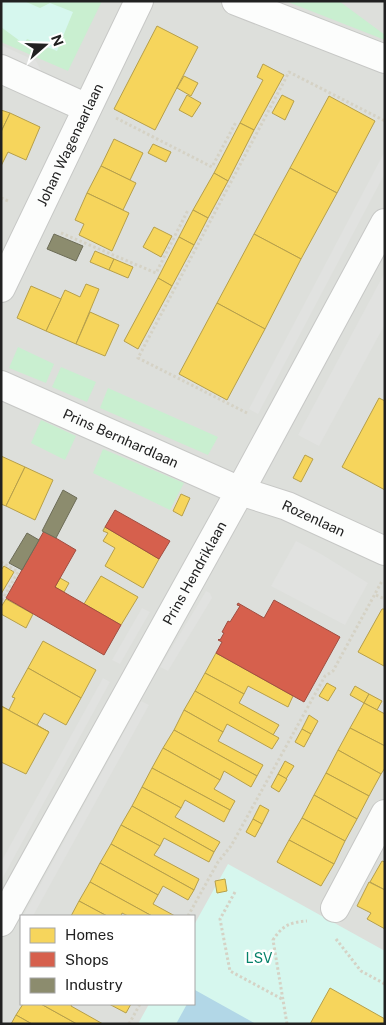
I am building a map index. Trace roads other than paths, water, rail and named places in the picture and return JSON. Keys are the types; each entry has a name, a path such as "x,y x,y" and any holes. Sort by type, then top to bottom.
{"street":[{"name":"Johan Wagenaarlaan","path":"1,288 139,1"},
{"path":"236,1 385,59"},
{"path":"1,69 87,108"},
{"name":"Prins Hendriklaan","path":"1,922 275,427 385,223"},
{"name":"Prins Bernhardlaan","path":"1,385 240,490"},
{"name":"Rozenlaan","path":"240,490 287,506 385,551"},
{"path":"330,916 385,814"}],"park label":[{"name":"LSV","path":"259,958"}]}
